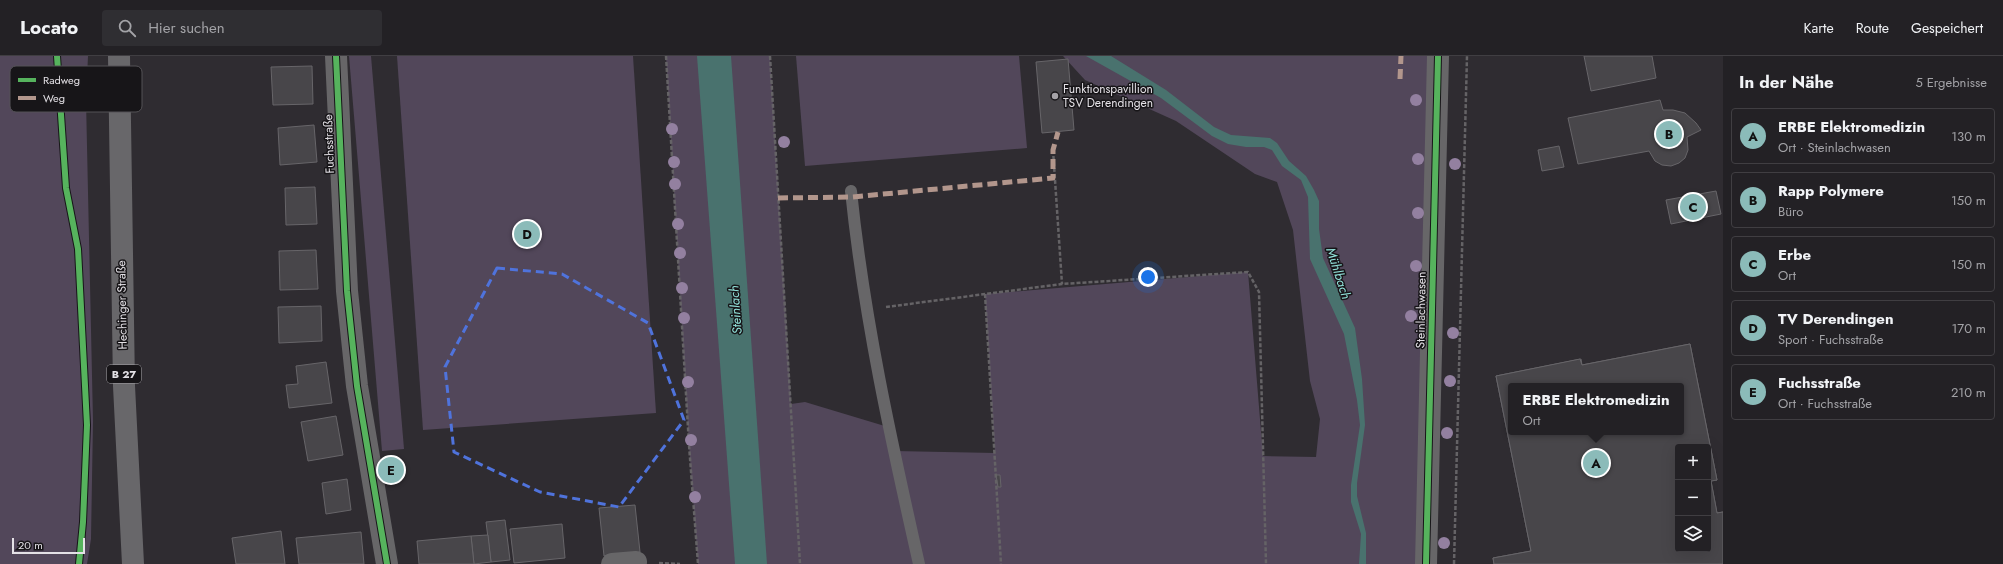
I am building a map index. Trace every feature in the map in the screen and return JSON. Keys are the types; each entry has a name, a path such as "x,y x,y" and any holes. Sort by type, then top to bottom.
{"main road":[{"name":"Hechinger Straße","path":"119,56 119,66"},
{"name":"Hechinger Straße","path":"120,112 124,386 130,561"}],"street":[{"name":"Fuchsstraße","path":"336,56 346,291 357,386 387,564"},
{"name":"Steinlachwasen","path":"1426,564 1438,56"},
{"path":"612,564 636,562"}],"lane":[{"path":"851,192 865,308 885,413 919,564"}],"path":[{"path":"666,56 689,445 698,564"},
{"path":"770,56 800,564"},
{"path":"1454,564 1466,56"},
{"path":"1053,150 1062,284"},
{"path":"865,308 880,308 1062,284 1248,272 1259,292 1266,564"},
{"path":"985,294 1001,564"}],"highlighted area":[{"path":"497,268 562,274 648,323 684,420 619,507 540,492 454,452 445,367"}],"shaded area":[{"path":"0,56 88,56 88,66 10,66 10,112 86,112 93,421 91,539 87,564 0,564"},
{"path":"349,56 371,56 404,449 382,451"},
{"path":"397,56 633,56 656,413 423,430"},
{"path":"666,56 770,56 791,404 805,402 888,427 894,451 995,453 985,294 1248,272 1263,456 1316,457 1320,419 1310,381 1293,230 1277,182 1255,174 1176,121 1085,80 1063,56 1438,56 1426,564 698,564 689,445"},
{"path":"796,56 1019,56 1027,148 805,166"}],"water":[{"name":"Steinlach","path":"697,56 731,56 767,564 735,564"},
{"path":"1086,56 1111,56 1166,90 1214,127 1231,135 1270,138 1277,143 1289,161 1306,176 1314,190 1319,201 1319,229 1323,258 1355,328 1362,379 1365,425 1357,483 1357,496 1366,533 1366,564 1359,564 1361,534 1351,502 1351,485 1360,425 1357,400 1344,334 1310,259 1308,197 1301,180 1282,166 1272,150 1264,147 1246,147 1228,144 1212,136 1161,98"}],"building":[{"path":"1584,56 1652,56 1656,78 1591,91"},
{"name":"Funktionspavillion TSV Derendingen","path":"1068,59 1074,130 1042,133 1036,62"},
{"path":"312,66 313,104 273,105 271,67"},
{"path":"1660,100 1663,110 1673,110 1685,113 1701,130 1687,137 1688,150 1685,158 1679,163 1671,166 1662,165 1655,161 1649,151 1578,164 1568,118"},
{"path":"314,125 317,162 280,165 278,128"},
{"path":"1559,146 1564,167 1542,171 1538,150"},
{"path":"315,187 317,224 286,225 285,188"},
{"path":"1716,191 1721,214 1671,224 1666,200"},
{"path":"316,250 318,289 280,290 279,251"},
{"path":"321,306 322,341 279,343 278,307"},
{"path":"1690,344 1710,444 1675,444 1675,552 1711,552 1711,481 1717,513 1723,512 1723,564 1494,564 1493,558 1531,551 1496,376 1581,359 1582,365"},
{"path":"1690,344 1710,444 1675,444 1675,552 1711,552 1711,481 1717,513 1723,512 1723,564 1494,564 1493,558 1531,551 1496,376 1580,359 1582,365"},
{"path":"326,362 332,403 289,408 286,385 298,384 296,366"},
{"path":"336,416 343,455 308,461 301,422"},
{"path":"1711,450 1717,480 1711,481"},
{"path":"1711,450 1717,480 1711,481"},
{"path":"396,462 397,476 386,477 385,464"},
{"path":"996,475 1000,475 1001,487 998,487"},
{"path":"347,479 351,510 326,514 322,483"},
{"path":"635,505 640,552 604,556 599,508"},
{"path":"505,520 510,560 491,562 486,522"},
{"path":"562,524 565,558 514,563 510,529"},
{"path":"281,531 285,564 236,564 232,538"},
{"path":"361,532 364,564 299,564 296,538"},
{"path":"488,535 491,562 474,564 471,536"},
{"path":"471,536 474,564 419,564 417,541"}],"marked path":[{"path":"1400,79 1401,56"},
{"path":"778,198 852,197 1053,178 1053,150 1058,132"}],"cycle path":[{"path":"57,56 58,66"},
{"path":"336,56 347,291 357,386 387,564"},
{"path":"1426,564 1438,56"},
{"path":"61,112 66,188 78,249 87,425 83,522 79,564"}],"place":[{"name":"Funktionspavillion TSV Derendingen","path":"1055,96"},
{"name":"Rapp Polymere","path":"1669,134"},
{"name":"Erbe","path":"1693,207"},
{"name":"TV Derendingen","path":"527,234"},
{"name":"ERBE Elektromedizin","path":"1596,463"},
{"name":"Fuchsstraße","path":"391,470"}],"water label":[{"name":"Mühlbach","path":"1339,273"}]}
